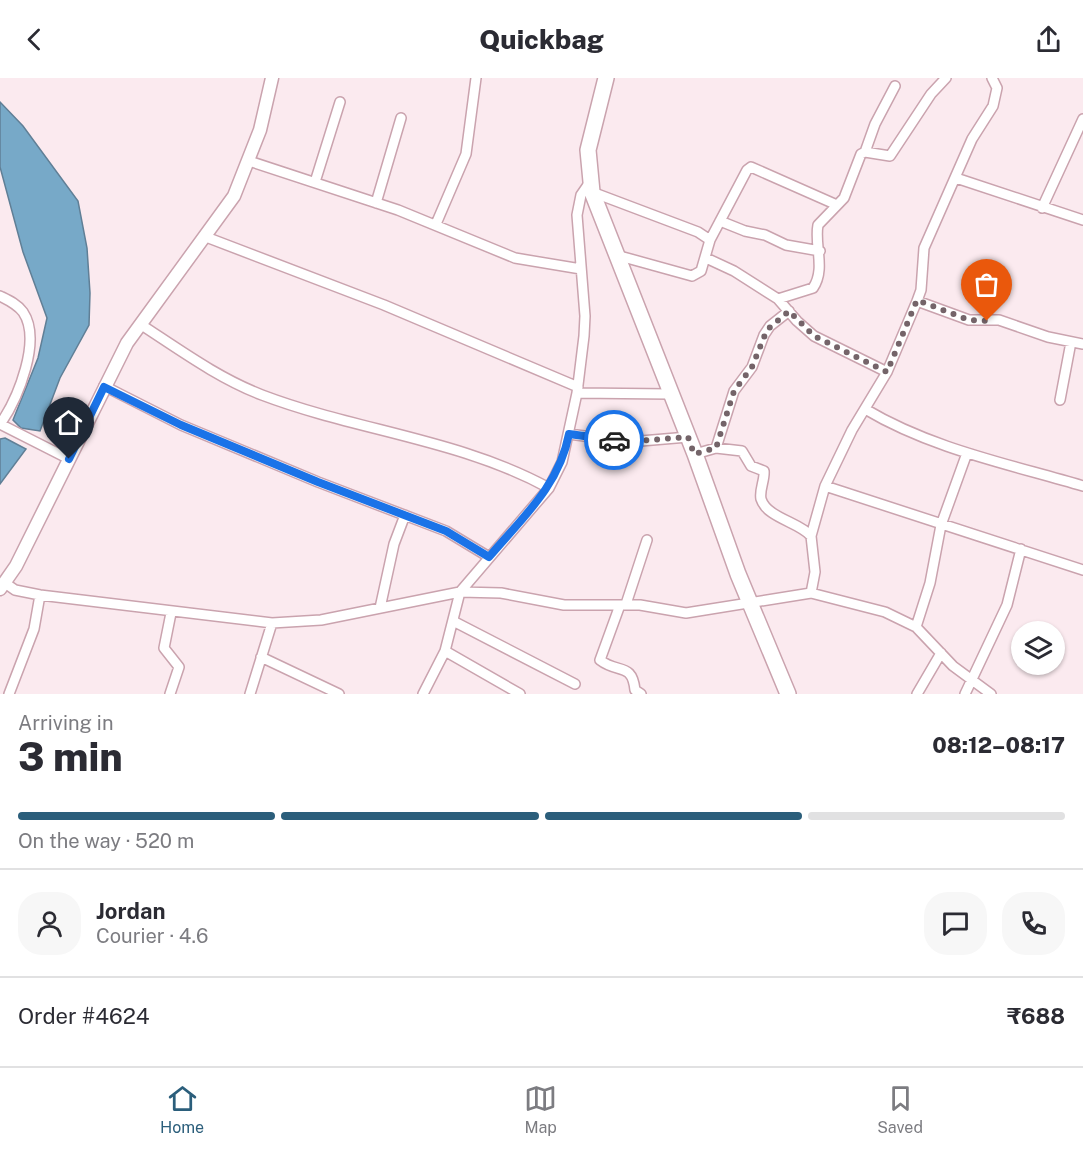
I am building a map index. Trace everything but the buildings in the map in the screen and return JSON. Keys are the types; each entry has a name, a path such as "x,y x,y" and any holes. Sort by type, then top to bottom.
{"main road":[{"path":"606,78 591,133 591,187 788,694"}],"street":[{"path":"272,78 260,130 234,196 140,324 104,387 2,586 40,596 272,623 321,620 460,592 501,593 564,605 623,605 686,613 752,605 811,594 885,612 916,627 973,682 991,694"},
{"path":"436,224 466,154 477,78"},
{"path":"865,152 890,156 931,94 946,78"},
{"path":"811,594 815,572 811,536 825,486 835,463 887,372 917,300 921,290 924,248 972,139 997,96 992,78"},
{"path":"778,299 813,288 817,280 820,251 818,225 844,198 857,162 865,152 875,124 895,86"},
{"path":"315,182 340,102"},
{"path":"376,203 401,118"},
{"path":"1042,208 1083,119"},
{"path":"249,161 436,224 515,258 580,268"},
{"path":"616,254 692,276 701,271 710,240 747,170 751,167 837,205"},
{"path":"956,178 1083,220"},
{"path":"423,694 445,651 460,592 549,488 562,462 577,390 585,316 577,215 580,195 591,187 698,232 710,240"},
{"path":"720,220 745,231 765,234 786,245 820,251"},
{"path":"206,237 373,301 577,390 670,394"},
{"path":"706,258 734,271 778,299 814,336 887,372"},
{"path":"0,296 23,312 29,327 23,381 1,424 69,459"},
{"path":"917,300 969,320 999,320 1047,337 1083,344"},
{"path":"716,448 734,391 752,367 767,330 789,311"},
{"path":"140,324 210,371 261,395 466,452 527,476 549,488"},
{"path":"1060,400 1071,342"},
{"path":"104,387 181,425 460,538 489,557"},
{"path":"865,409 908,432 967,453 1083,486"},
{"path":"569,434 629,442 688,437"},
{"path":"694,454 716,448 742,451 751,466 764,471 761,494 764,504 773,513 801,527 811,536"},
{"path":"916,627 930,583 941,525 967,453"},
{"path":"825,486 1083,570"},
{"path":"380,608 394,544 405,515"},
{"path":"640,694 635,690 634,677 631,672 600,660 647,540"},
{"path":"965,694 973,682 1007,605 1021,549"},
{"path":"9,694 32,637 40,596"},
{"path":"171,613 164,648 177,662 179,673 171,694"},
{"path":"453,621 574,684"},
{"path":"249,694 272,623"},
{"path":"445,651 520,694"},
{"path":"917,694 941,653"},
{"path":"261,657 339,694"}],"water":[{"path":"0,102 23,126 78,201 87,248 90,293 89,325 60,378 40,431 21,428 13,420 38,358 47,318 23,252 0,167"},
{"path":"5,438 26,449 0,484 0,439"}],"way so far":[{"path":"614,440 629,442 688,437 694,454 716,448 734,391 752,367 767,330 789,311 796,321 828,345 887,372 917,300 969,320 987,321"}],"route":[{"path":"69,459 104,387 141,407 285,469 446,531 489,557 549,488 562,462 569,434 614,440"}]}
